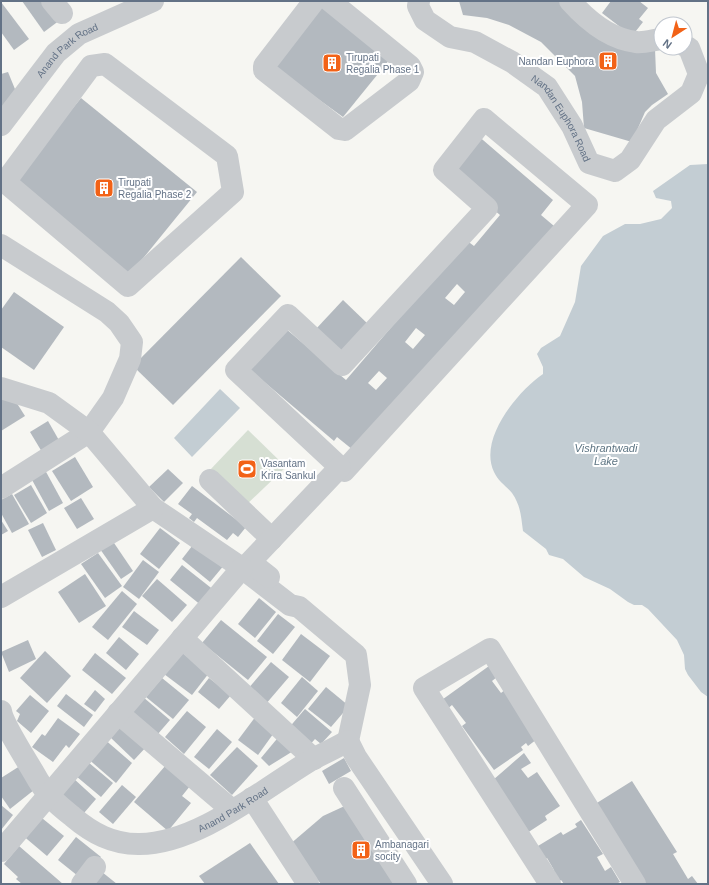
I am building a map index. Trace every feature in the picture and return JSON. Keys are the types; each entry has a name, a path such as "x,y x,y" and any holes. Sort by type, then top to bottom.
{"street":[{"name":"Anand Park Road","path":"1,125 56,53 73,38 153,1"},
{"path":"314,1 264,66 264,70 339,129 348,129 409,81 413,72 410,66 330,1"},
{"name":"Nandan Euphora Road","path":"419,1 418,6 426,20 450,37 475,42 512,62 548,87 572,126 589,163 615,170 630,160 656,120 691,93 698,74 692,56"},
{"path":"570,1 585,18 615,36 636,42 653,40"},
{"path":"105,64 227,156 233,192 128,286 3,180 91,66 105,64"},
{"path":"377,90 410,66"},
{"path":"299,607 296,599 250,562 334,472 344,471 587,205 484,119 444,170 487,208 342,365 288,315 236,370 334,472"},
{"path":"1,245 107,312 119,323 132,342 130,359 113,398 89,432 1,488"},
{"path":"1,388 49,403 89,432 153,508 242,568 290,605 299,607 356,655 360,685 348,741 356,757 442,884"},
{"path":"210,480 272,539"},
{"path":"1,597 153,508"},
{"path":"1,851 242,568"},
{"path":"182,638 314,759"},
{"path":"550,884 424,688 490,649 635,884"},
{"name":"Anand Park Road","path":"1,713 48,797 84,827 99,836 112,840 138,844 161,841 185,834 216,820 314,759 348,741"},
{"path":"118,713 232,810"},
{"path":"344,788 406,884"},
{"path":"252,798 308,884"},
{"path":"82,884 95,867"}],"shaded area":[{"name":"Vasantam Krira Sankul","path":"248,430 286,467 245,506 209,471"}],"water":[{"name":"Vishrantwadi Lake","path":"708,164 708,697 701,692 688,675 685,669 684,655 677,640 648,609 642,605 634,605 628,602 610,589 584,577 563,559 549,555 546,549 523,531 517,502 512,493 500,481 494,472 490,459 491,445 503,417 523,392 543,374 543,367 537,354 541,348 560,336 575,302 581,266 603,236 625,224 640,224 661,219 672,208 671,201 656,198 653,191 690,165"},
{"path":"220,389 240,408 192,457 174,438"}],"building":[{"path":"22,1 46,1 60,20 44,32"},
{"name":"Nandan Euphora","path":"459,1 562,1 653,48 653,56 655,56 656,73 668,94 645,112 632,142 584,128 582,102 575,76 541,42 509,25 487,18 463,15"},
{"path":"611,1 639,1 648,8 639,19 643,22 632,36 602,13"},
{"path":"1,2 29,39 14,50 1,32"},
{"name":"Tirupati Regalia Phase 1","path":"321,5 390,59 343,117 275,68"},
{"path":"8,72 17,94 1,108 1,74"},
{"name":"Tirupati Regalia Phase 2","path":"81,98 197,192 127,278 11,184"},
{"path":"476,134 553,200 541,215 554,226 358,454 337,437 334,441 249,369 285,328 346,380 466,240 474,246 500,215 446,169","holes":["457,284 465,292 454,305 445,298","416,328 425,335 413,349 405,342","379,371 387,378 376,390 368,383"]},
{"path":"241,257 281,296 173,405 133,366"},
{"path":"14,292 64,327 34,370 1,347 1,310"},
{"path":"343,300 369,325 341,355 315,330"},
{"path":"11,394 25,416 1,431 1,400"},
{"path":"48,421 60,442 42,452 30,432"},
{"path":"75,457 93,487 71,501 52,471"},
{"path":"168,469 183,483 164,502 149,487"},
{"path":"45,470 63,503 49,511 31,478"},
{"path":"31,485 47,513 31,523 14,495"},
{"path":"192,486 246,527 238,537 233,533 227,540 197,518 194,522 189,518 192,514 178,504"},
{"path":"12,494 29,524 12,533 1,513 1,500"},
{"path":"81,498 94,519 77,529 64,508"},
{"path":"1,520 8,531 1,535"},
{"path":"43,523 56,550 42,557 28,530"},
{"path":"160,528 180,543 159,569 140,554"},
{"path":"112,540 133,571 121,579 100,549"},
{"path":"196,541 225,564 210,582 182,559"},
{"path":"98,553 122,586 105,598 81,564"},
{"path":"143,560 159,572 139,599 123,587"},
{"path":"182,565 215,591 202,606 170,580"},
{"path":"85,574 106,606 79,623 58,592"},
{"path":"157,579 187,605 172,622 142,596"},
{"path":"122,591 137,604 108,640 92,627"},
{"path":"259,598 276,612 255,638 238,624"},
{"path":"134,611 159,630 147,645 122,627"},
{"path":"278,614 295,627 273,654 257,641"},
{"path":"221,620 267,657 248,680 202,643"},
{"path":"301,634 330,656 310,682 282,660"},
{"path":"119,637 139,654 126,670 106,653"},
{"path":"28,640 36,659 9,672 1,652"},
{"path":"45,651 71,676 47,703 20,678"},
{"path":"181,652 209,673 192,695 164,674"},
{"path":"95,653 126,678 112,694 82,670"},
{"path":"271,662 289,677 265,705 247,690"},
{"path":"489,666 497,677 492,681 501,693 506,689 541,736 528,746 526,743 521,747 523,750 494,770 462,726 466,723 452,705 446,710 439,702"},
{"path":"302,677 318,691 297,717 281,703"},
{"path":"162,678 189,700 173,719 146,697"},
{"path":"209,678 231,695 219,709 198,692"},
{"path":"326,687 349,706 331,727 308,709"},
{"path":"95,690 105,699 95,712 84,704"},
{"path":"66,694 93,715 84,727 57,706"},
{"path":"30,695 49,711 31,733 17,721 20,714 16,711"},
{"path":"143,697 170,720 157,735 130,711"},
{"path":"305,709 332,732 321,744 315,739 307,748 287,730"},
{"path":"187,711 206,727 184,754 165,737"},
{"path":"256,716 276,730 258,755 238,740"},
{"path":"58,718 80,734 69,748 66,745 53,762 32,747 42,734 45,736"},
{"path":"123,724 147,746 134,760 110,737"},
{"path":"217,729 232,742 209,769 194,757"},
{"path":"281,734 298,748 269,766 261,758"},
{"path":"103,738 132,763 116,783 86,757"},
{"path":"237,747 258,766 232,795 210,775"},
{"path":"524,753 531,763 521,769 528,778 537,772 560,806 545,816 547,820 527,833 493,780"},
{"path":"344,758 351,771 329,784 322,771"},
{"path":"88,762 113,783 101,797 76,776"},
{"path":"23,764 34,790 10,809 1,796 1,778"},
{"path":"166,765 190,786 182,796 191,803 168,831 134,802"},
{"path":"73,778 96,799 84,813 60,793"},
{"path":"632,781 677,852 673,854 688,879 692,876 698,884 646,884 632,861 592,806"},
{"path":"122,785 136,797 113,824 99,812"},
{"path":"349,804 397,884 321,884 289,845 323,816"},
{"path":"1,805 13,815 1,830"},
{"path":"37,814 64,836 47,856 21,834"},
{"path":"581,820 603,854 597,857 605,871 611,867 620,882 616,884 564,884 561,880 555,884 548,874 554,870 547,858 541,862 533,849 561,832 563,835 577,827 575,824"},
{"path":"76,837 101,857 83,880 58,860"},
{"path":"250,843 279,884 205,884 199,876"},
{"path":"19,846 63,884 22,884 16,879 18,877 4,864"},
{"path":"102,872 117,884 92,884"}],"place":[{"name":"Nandan Euphora","path":"608,61"},
{"name":"Tirupati Regalia Phase 1","path":"332,63"},
{"name":"Tirupati Regalia Phase 2","path":"104,188"},
{"name":"Vasantam Krira Sankul","path":"247,469"},
{"name":"Ambanagari socity","path":"361,850"}]}
